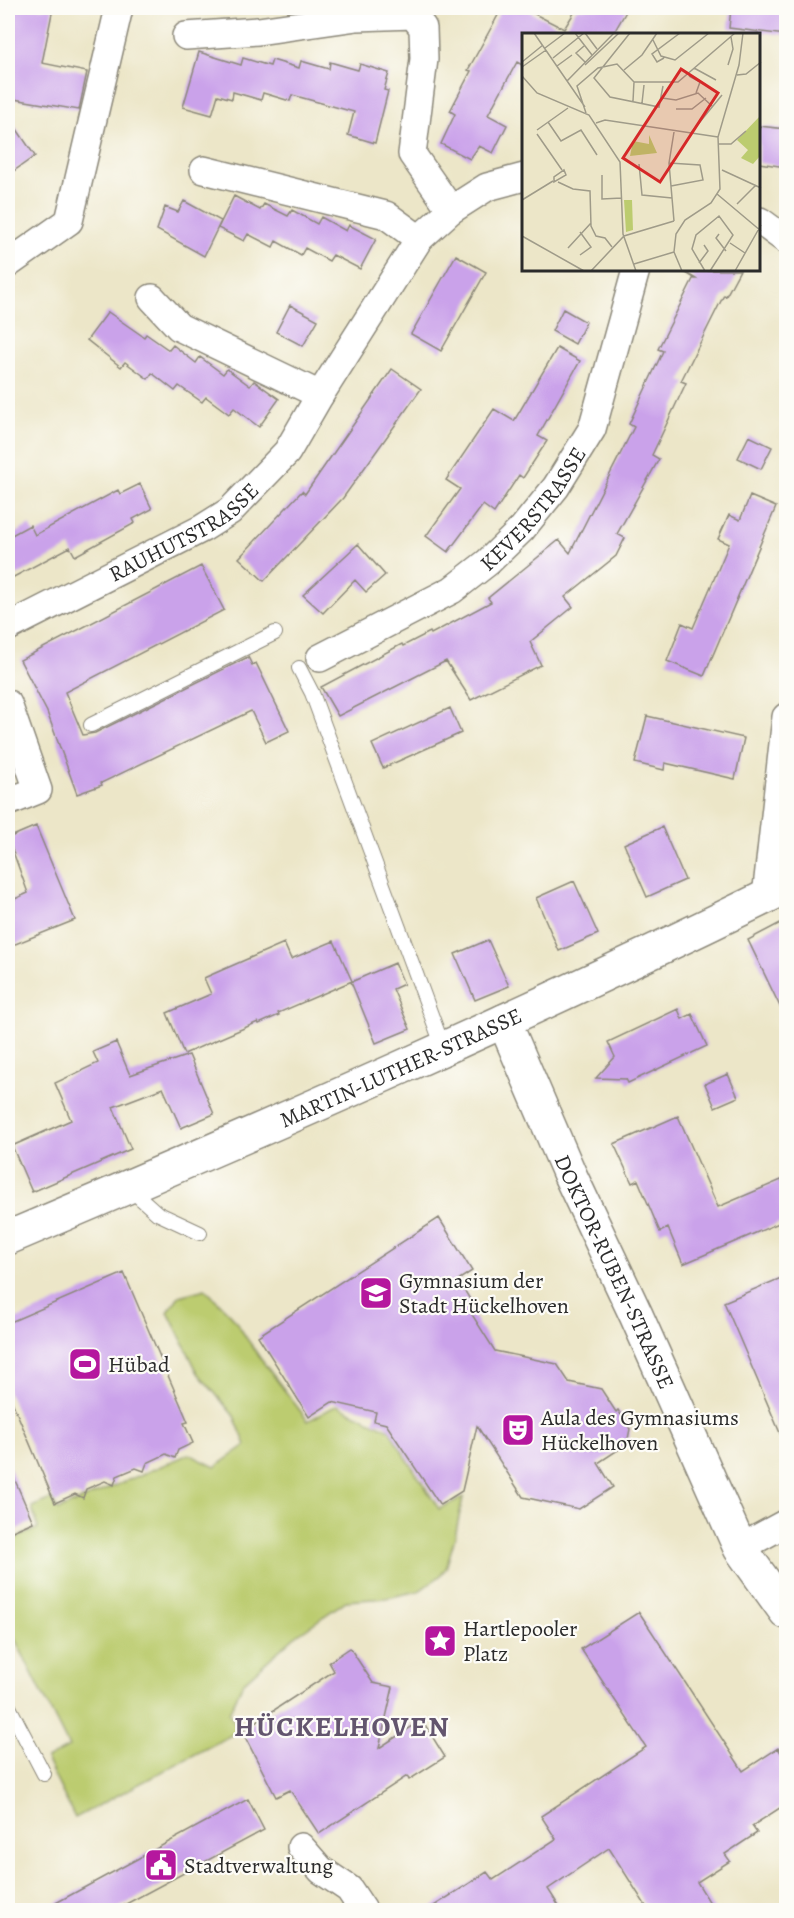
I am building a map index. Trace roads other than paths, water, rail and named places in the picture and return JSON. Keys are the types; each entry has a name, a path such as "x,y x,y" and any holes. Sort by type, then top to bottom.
{"street":[{"path":"8,264 69,222 119,8"},
{"path":"186,36 258,31 357,17 413,15 423,28 424,59 412,154 451,210"},
{"path":"204,170 386,215 419,239"},
{"name":"RAUHUTSTRASSE","path":"8,627 203,528 230,511 287,452 320,395 419,239 451,210 488,187 522,178"},
{"path":"761,222 786,240"},
{"name":"KEVERSTRASSE","path":"310,663 452,590 488,562 529,521 556,487 592,429 635,272"},
{"path":"152,298 179,327 320,395"},
{"path":"8,704 38,790 8,802"},
{"path":"776,892 786,717"},
{"name":"MARTIN-LUTHER-STRASSE","path":"8,1238 295,1115 504,1021 776,892"},
{"name":"DOKTOR-RUBEN-STRASSE","path":"504,1021 570,1175 636,1315 740,1548 786,1612"},
{"path":"740,1548 786,1523"},
{"path":"301,1847 321,1870 349,1889 363,1911"}],"lane":[{"path":"91,725 275,633"},
{"path":"310,663 312,693 443,1047"},
{"path":"128,1187 157,1213 200,1233"},
{"path":"8,1705 44,1774"}],"place":[{"name":"Gymnasium der Stadt Hückelhoven","path":"376,1293"},
{"name":"Hübad","path":"85,1364"},
{"name":"Aula des Gymnasiums Hückelhoven","path":"518,1430"},
{"name":"Hartlepooler Platz","path":"440,1641"},
{"name":"Stadtverwaltung","path":"161,1865"}],"district":[{"name":"HÜCKELHOVEN","path":"342,1726"}]}
